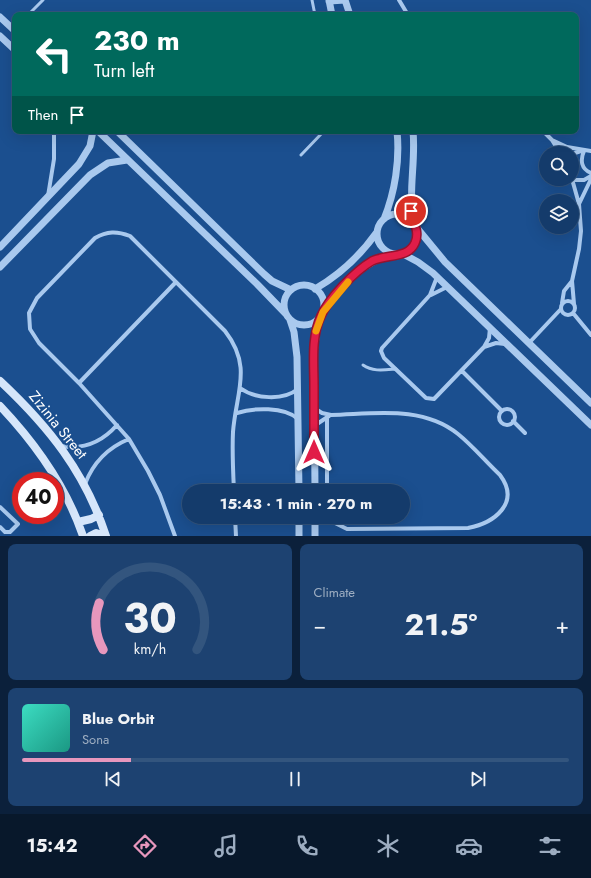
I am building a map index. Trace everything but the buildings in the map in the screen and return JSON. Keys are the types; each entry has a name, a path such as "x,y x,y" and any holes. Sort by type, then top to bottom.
{"main road":[{"name":"Zizinia Street","path":"0,381 35,416 61,446 85,484 99,515 105,536"},
{"name":"Zizinia Street","path":"0,406 41,454 61,487 83,536"},
{"path":"78,522 91,519 99,515"},
{"path":"90,536 96,533 105,536"}],"street":[{"path":"331,12 329,1 346,0 349,12"},
{"path":"399,0 406,12"},
{"path":"0,17 12,28"},
{"path":"0,36 12,47"},
{"path":"48,196 54,159 54,134"},
{"path":"0,247 79,164 86,155 90,146 92,134"},
{"path":"101,134 257,284 288,317 302,326 315,322 345,285 365,267 379,258 403,254 410,250 415,244 417,236 410,200 413,134"},
{"path":"120,134 264,274 272,281 291,290"},
{"path":"384,219 394,188 398,156 397,134"},
{"path":"546,134 556,146"},
{"path":"552,140 567,147 591,151"},
{"path":"579,152 584,151"},
{"path":"584,151 581,156 581,162 584,168 591,172"},
{"path":"0,267 90,175 108,163 127,160"},
{"path":"579,180 584,180 591,177"},
{"path":"573,313 575,310 572,281 581,240 579,204 591,177"},
{"path":"315,289 345,269 362,252 377,232 379,225 384,219 391,215 399,214 407,216 445,262 591,403"},
{"path":"175,536 160,495 145,465 129,439 79,383 39,343 33,335 28,321 29,313 37,298 95,238 112,232 130,236 225,331 233,341 241,364 240,388 233,432 234,484"},
{"path":"377,232 381,247 395,255"},
{"path":"403,254 422,265 447,287 591,425"},
{"path":"437,278 430,295 382,348 382,355 426,398 431,400 436,397 484,347 489,338 490,328"},
{"path":"529,343 560,310 564,291 572,281"},
{"path":"79,383 176,282"},
{"path":"299,484 296,345 284,301 291,290 303,285 315,289 323,299 322,315 316,329 314,353 314,484"},
{"path":"430,295 447,287"},
{"path":"562,303 568,301 574,304"},
{"path":"560,310 564,315 570,315 573,313"},
{"path":"573,313 591,335"},
{"path":"484,347 496,343 507,344"},
{"path":"462,371 502,411"},
{"path":"240,388 251,394 269,396 288,395 298,389"},
{"path":"314,408 329,416 408,414 426,417 442,424 465,440 500,475 507,489 507,497 503,508 494,518 481,525 468,528 347,529 337,524"},
{"path":"507,409 512,411 514,416 513,422 506,425 502,423 499,418 502,411 507,409"},
{"path":"236,413 252,410 280,411 288,413 298,420"},
{"path":"314,426 329,416"},
{"path":"327,484 329,416"},
{"path":"513,422 525,433"},
{"path":"61,446 75,448 89,445 102,439 116,425"},
{"path":"85,484 94,465 104,454 116,445 129,439"},
{"path":"0,507 18,525 12,531 8,532 0,527"},
{"path":"235,524 236,536"},
{"path":"299,524 299,536"},
{"path":"315,524 315,536"}],"lane":[{"path":"31,12 43,0"},
{"path":"312,0 314,12"},
{"path":"301,155 321,134"},
{"path":"362,365 379,371 396,369"}],"slow traffic":[{"path":"316,331 323,312 337,293 348,282"}],"route":[{"path":"314,452 314,341 320,318 337,293 371,262 379,258 403,254 410,250 415,244 417,236 411,211"}]}
